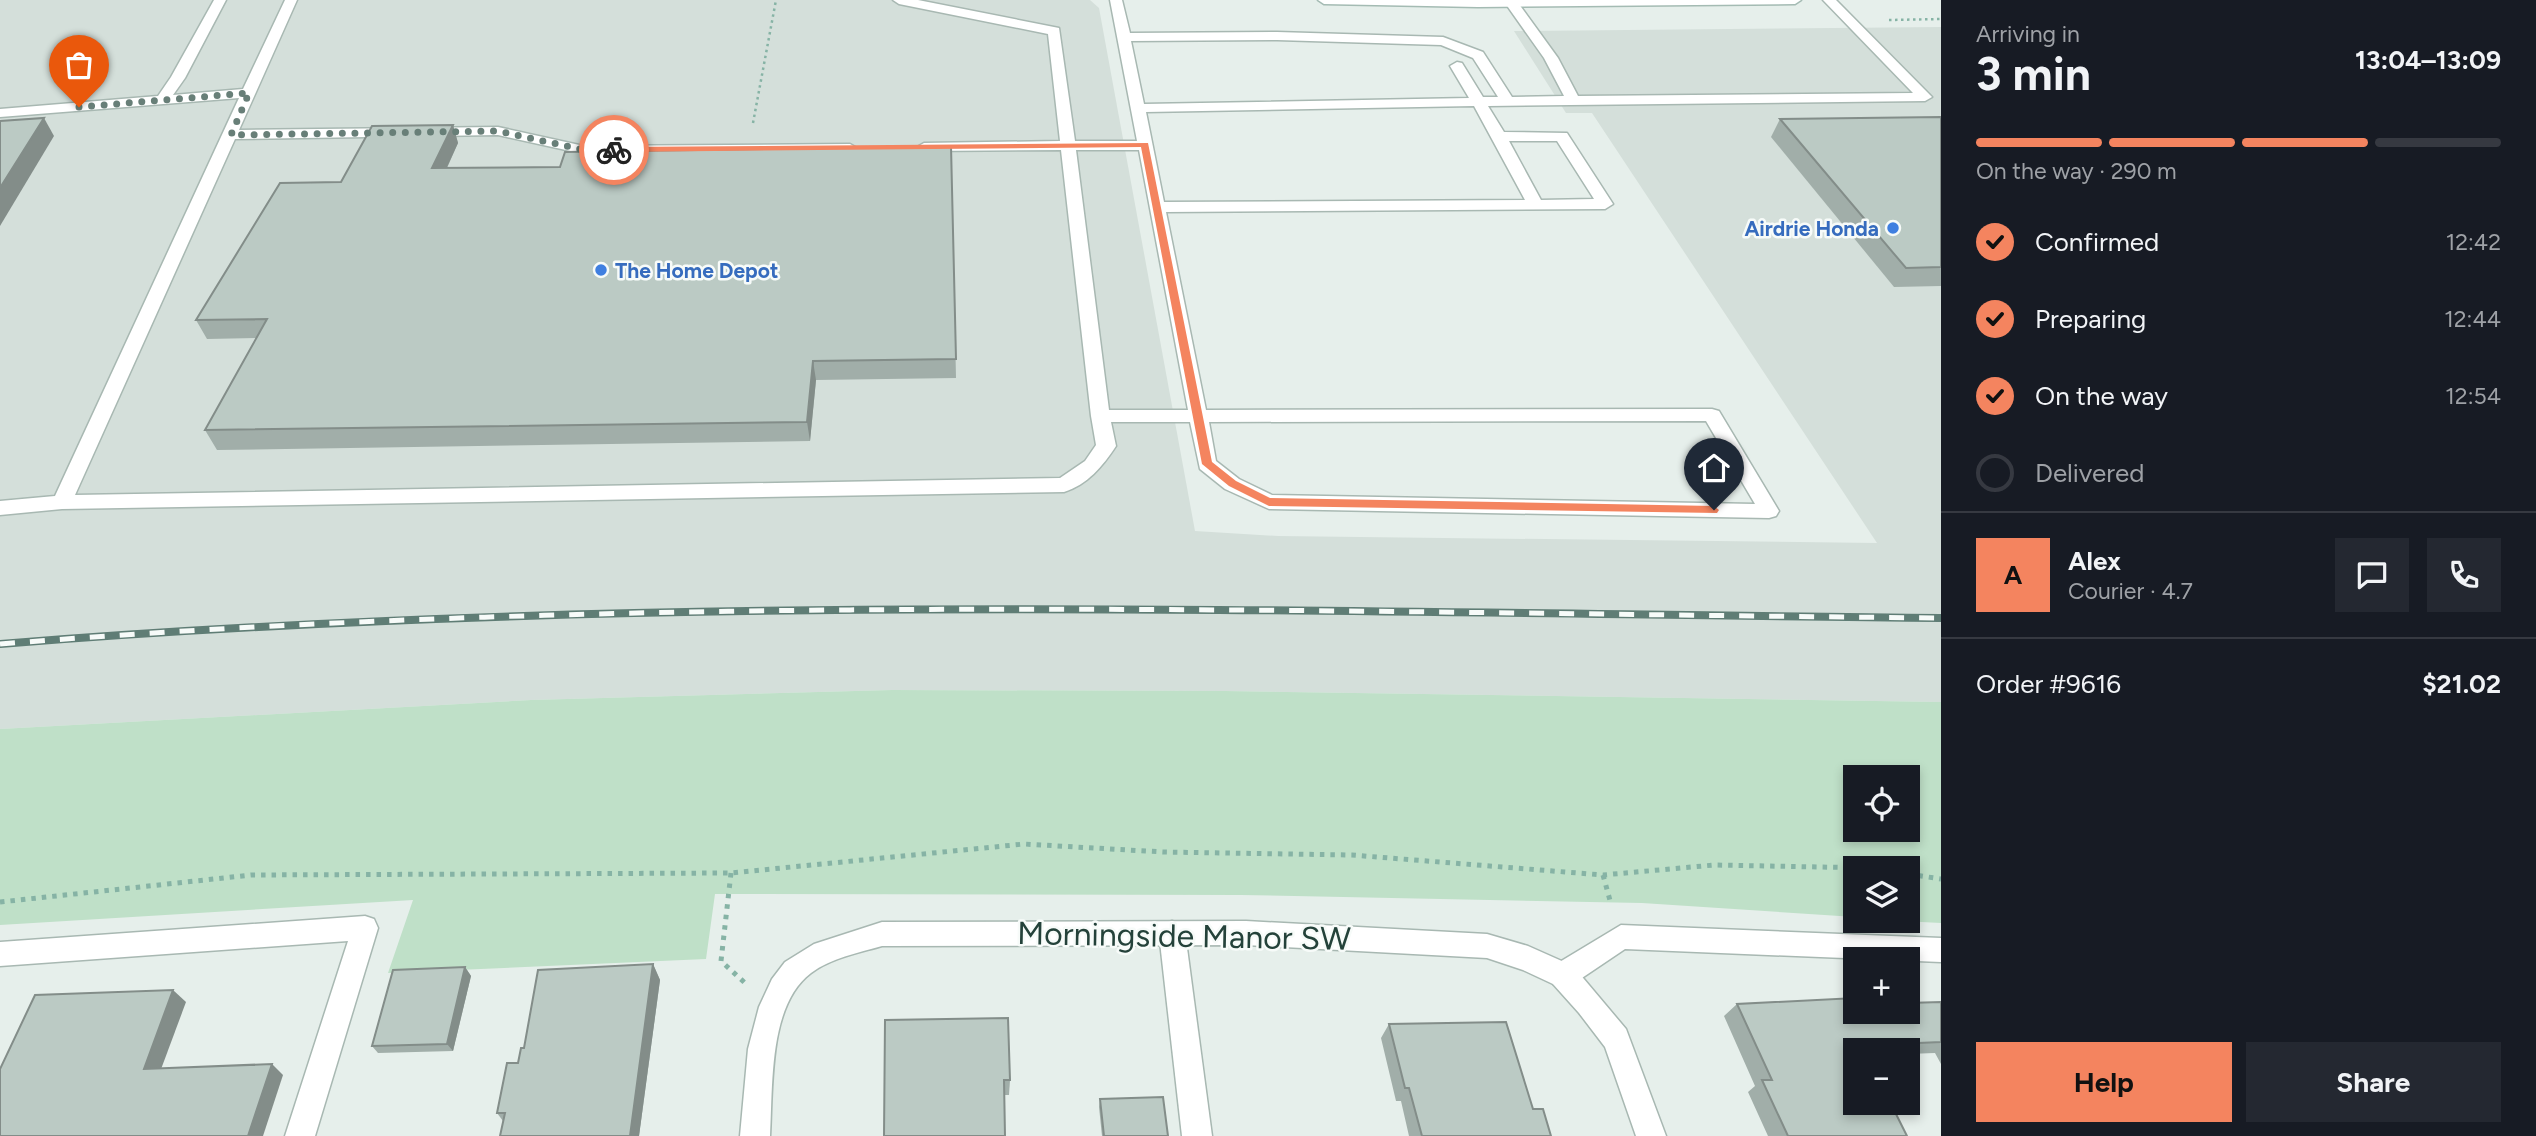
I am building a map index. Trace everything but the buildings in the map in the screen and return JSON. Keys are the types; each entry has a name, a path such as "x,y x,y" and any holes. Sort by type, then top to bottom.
{"street":[{"path":"162,100 178,78 220,0"},
{"path":"62,502 291,0"},
{"path":"0,508 62,502 1064,485 1092,466 1106,446 1100,416 1054,31 899,0"},
{"path":"1100,416 1198,414 1712,415 1769,511 1269,502 1232,484 1207,464 1198,414 1138,108 1116,0"},
{"path":"1324,0 1795,0"},
{"path":"1138,108 1925,97 1829,0"},
{"path":"1513,1 1573,100"},
{"path":"1124,37 1277,36 1443,41 1478,55 1508,102"},
{"path":"1457,66 1536,205"},
{"path":"0,113 249,93"},
{"path":"231,135 498,131 584,150 860,147"},
{"path":"1157,207 1605,204 1562,136 1499,137"},
{"path":"913,147 1145,145"},
{"path":"0,954 365,928 300,1136"},
{"path":"1172,933 1197,1136"},
{"name":"Morningside Manor SW","path":"755,1136 762,1055 771,1007 794,970 836,946 882,934 1172,933 1246,933 1487,946 1563,975 1616,1039 1651,1136"},
{"path":"1563,975 1621,937 1941,950"}],"path":[{"path":"748,148 776,0"},
{"path":"0,902 251,875 731,873 1024,844 1163,852 1352,855 1603,874 1714,865 1843,867"},
{"path":"731,873 721,961 771,1007"},
{"path":"1920,876 1941,879"}],"shaded area":[{"path":"0,0 1090,0 1099,8 1195,531 1278,536 1877,543 1592,113 1566,113 1514,31 1941,27 1941,702 1225,691 892,690 531,700 0,729"}],"green space":[{"path":"892,690 1225,691 1941,702 1941,923 1920,922 1920,856 1843,856 1843,916 1642,903 1241,895 715,894 706,959 388,973 413,900 0,925 0,729 531,700"}],"railway":[{"path":"0,644 242,628 485,617 727,611 1213,610 1941,618"}],"way so far":[{"path":"79,107 249,93 231,135 498,131 584,150 614,150"}],"place":[{"name":"Airdrie Honda","path":"1893,228"},
{"name":"The Home Depot","path":"601,270"}],"route":[{"path":"614,150 1145,145 1207,464 1232,484 1269,502 1714,510"}]}
